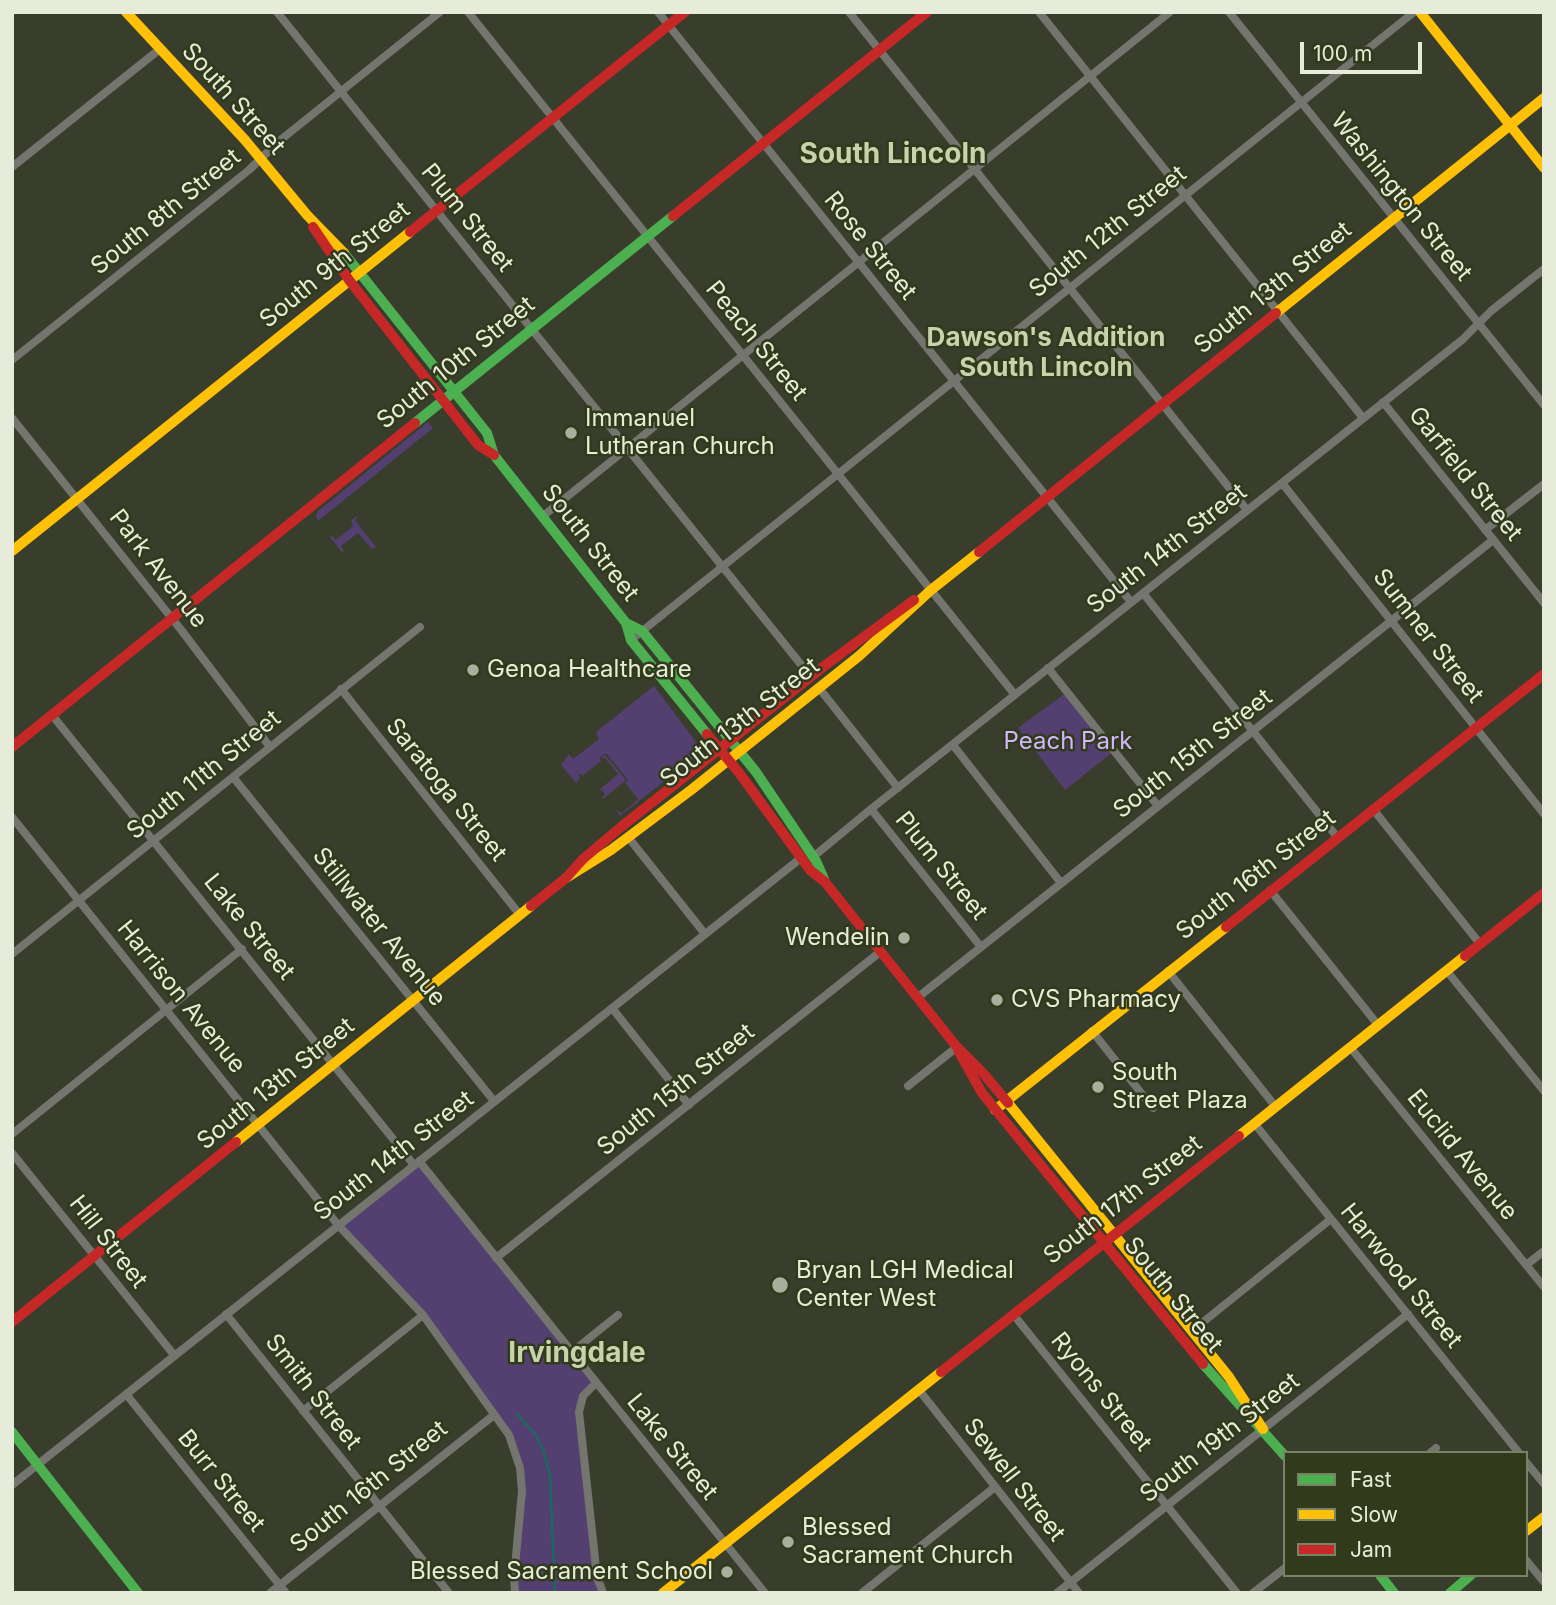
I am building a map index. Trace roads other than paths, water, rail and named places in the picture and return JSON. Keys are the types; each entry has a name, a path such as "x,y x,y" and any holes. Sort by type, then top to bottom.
{"main road":[{"name":"South Street","path":"126,12 359,271 487,433 494,455"},
{"name":"South 9th Street","path":"12,551 685,12"},
{"name":"South 10th Street","path":"12,747 927,12"},
{"path":"1420,12 1544,168"},
{"name":"South 13th Street","path":"566,878 628,837 729,760 859,656 932,590 1046,497 1544,98"},
{"name":"South Street","path":"307,215 323,244 349,280 478,445 494,455 626,623 631,640 721,749 801,858 825,882 957,1047 1006,1100 1231,1379 1263,1429"},
{"name":"South 13th Street","path":"12,1322 566,878 592,851 811,677 908,604 932,590"},
{"name":"South Street","path":"626,623 642,631 740,751 775,798 813,857 825,882"},
{"name":"South 16th Street","path":"995,1110 1544,674"},
{"name":"South 17th Street","path":"663,1593 1543,894"},
{"name":"South Street","path":"957,1047 968,1072 995,1110 1199,1361 1283,1453"},
{"path":"12,1432 138,1593"},
{"path":"1528,1529 1544,1517"},
{"path":"1382,1577 1394,1593"},
{"path":"1450,1593 1469,1577"}],"street":[{"name":"Plum Street","path":"277,12 811,677"},
{"name":"South 8th Street","path":"12,360 440,12"},
{"name":"Peach Street","path":"468,12 1015,695"},
{"name":"Rose Street","path":"658,12 1131,602"},
{"path":"849,12 1247,510"},
{"path":"1039,12 1363,418"},
{"path":"542,516 1170,12"},
{"name":"Washington Street","path":"1229,12 1544,405"},
{"name":"South 12th Street","path":"631,640 1414,12"},
{"path":"12,167 160,49"},
{"name":"South 14th Street","path":"813,857 846,828 1462,340 1490,311 1544,269"},
{"name":"Garfield Street","path":"1383,402 1544,603"},
{"name":"Park Avenue","path":"12,418 270,747"},
{"name":"Sumner Street","path":"1282,483 1544,814"},
{"path":"1485,530 1544,484"},
{"name":"South 15th Street","path":"917,998 1493,540"},
{"path":"1143,593 1337,837"},
{"name":"South 11th Street","path":"12,954 420,627"},
{"path":"1048,668 1158,806"},
{"name":"Plum Street","path":"819,688 898,788"},
{"name":"Saratoga Street","path":"341,689 520,915"},
{"name":"Lake Street","path":"52,715 496,1258 765,1593"},
{"path":"953,745 1061,883"},
{"name":"Stillwater Avenue","path":"233,776 494,1101"},
{"name":"Plum Street","path":"871,809 981,947"},
{"path":"1373,809 1480,944"},
{"name":"Harrison Avenue","path":"12,817 338,1225 423,1315 509,1434 520,1468 522,1491 515,1593"},
{"path":"628,837 705,934"},
{"name":"South 14th Street","path":"12,1485 801,858"},
{"path":"1270,890 1378,1025"},
{"path":"12,1134 242,949"},
{"name":"South 15th Street","path":"496,1258 880,952"},
{"path":"1447,970 1544,1091"},
{"path":"1168,971 1275,1106"},
{"path":"612,1008 689,1105"},
{"path":"1092,1031 1153,1108"},
{"name":"Euclid Avenue","path":"1350,1046 1544,1287"},
{"path":"908,1086 957,1047"},
{"name":"Harwood Street","path":"1254,1123 1517,1451"},
{"name":"Hill Street","path":"12,1153 174,1355"},
{"path":"1192,1331 1331,1219"},
{"path":"1526,1265 1544,1251"},
{"name":"Smith Street","path":"226,1314 449,1593"},
{"name":"Ryons Street","path":"1013,1314 1237,1593"},
{"name":"South 19th Street","path":"1057,1593 1408,1314"},
{"path":"303,1411 423,1315"},
{"path":"572,1352 618,1315"},
{"path":"596,1383 583,1396 579,1412 597,1577 603,1593"},
{"name":"Sewell Street","path":"919,1390 1079,1593"},
{"name":"Burr Street","path":"126,1394 283,1589"},
{"name":"South 16th Street","path":"270,1593 283,1589 379,1506 494,1415"},
{"path":"1528,1464 1544,1484"},
{"path":"862,1593 995,1487"},
{"path":"1528,1562 1544,1582"},
{"path":"1253,1593 1283,1570"}],"waterway":[{"path":"517,1414 534,1433 543,1449 550,1476 555,1593"}],"place":[{"name":"Immanuel Lutheran Church","path":"571,433"},
{"name":"Genoa Healthcare","path":"473,670"},
{"name":"Wendelin","path":"904,938"},
{"name":"CVS Pharmacy","path":"997,1000"},
{"name":"South Street Plaza","path":"1098,1087"},
{"name":"Bryan LGH Medical Center West","path":"780,1285"},
{"name":"Blessed Sacrament Church","path":"788,1542"},
{"name":"Blessed Sacrament School","path":"727,1572"}],"district":[{"name":"South Lincoln","path":"893,155"},
{"name":"Dawson's Addition South Lincoln","path":"1046,353"},
{"name":"Irvingdale","path":"577,1354"}],"park label":[{"name":"Peach Park","path":"1068,742"}]}
